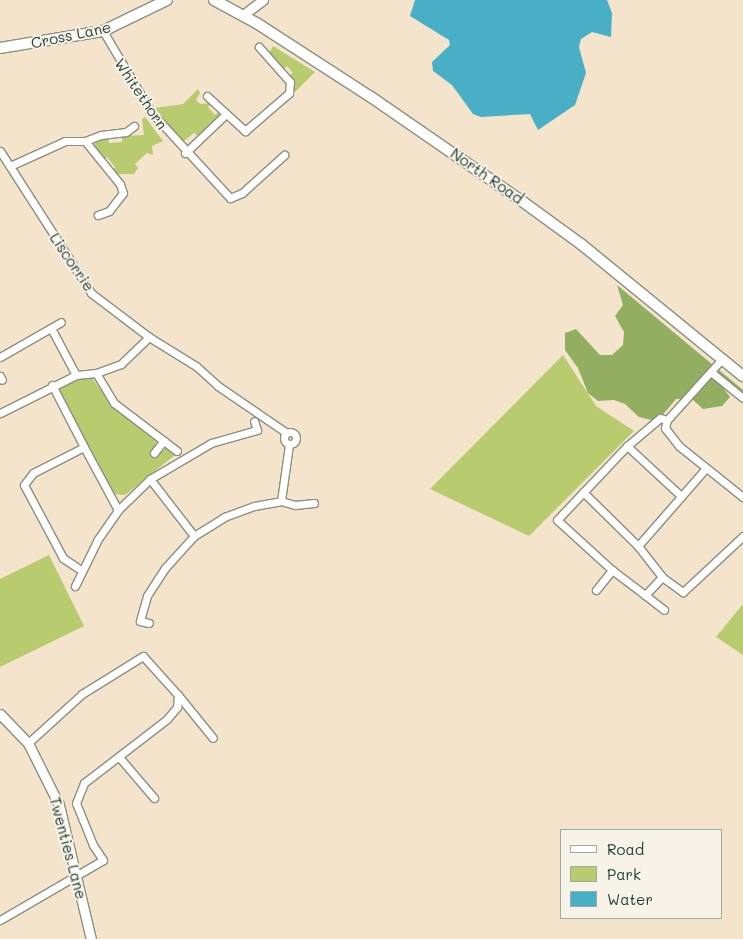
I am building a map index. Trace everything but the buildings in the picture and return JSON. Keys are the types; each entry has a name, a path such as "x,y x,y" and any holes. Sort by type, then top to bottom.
{"main road":[{"name":"Cross Lane","path":"0,48 102,31 167,0"},
{"name":"North Road","path":"214,0 243,15 371,97 518,199 589,250 743,376"}],"street":[{"path":"243,15 263,0"},
{"name":"Whitethorn","path":"102,31 140,96 185,153 230,198 242,193 284,155"},
{"path":"207,96 240,129 248,130 290,93 290,82 259,47"},
{"path":"185,153 226,114"},
{"path":"10,166 65,141 85,141 101,135 126,132 134,126"},
{"path":"85,141 120,184 123,193 109,211 98,215"},
{"name":"Liscorrie","path":"0,151 91,293 149,337 196,366 218,386 287,433 284,440 289,445 281,501"},
{"path":"0,357 61,322"},
{"path":"51,328 76,375"},
{"path":"0,413 52,385 76,375 96,373 121,364 149,337"},
{"path":"722,359 667,420 665,428 670,437 743,497"},
{"path":"711,372 743,398"},
{"path":"96,373 114,403 177,451"},
{"path":"52,385 118,510"},
{"path":"664,610 612,570 557,520 627,446 660,418 667,420"},
{"path":"75,586 81,570 118,510 150,479 211,443 256,430 254,421"},
{"path":"154,453 164,440"},
{"path":"627,446 681,496"},
{"path":"81,570 63,558 24,485 33,473 84,447"},
{"path":"638,546 706,468"},
{"path":"150,479 194,536"},
{"path":"583,492 638,546 662,577 683,592 743,536"},
{"path":"148,623 140,621 148,596 165,568 194,536 224,517 281,501 295,505 314,503"},
{"path":"596,590 612,570"},
{"path":"645,594 662,577"},
{"path":"28,743 82,694 143,656 213,738"},
{"path":"0,920 103,860 93,846 76,803 84,783 169,717 177,707 178,695"},
{"name":"Twenties Lane","path":"1,716 28,743 59,805 91,939"},
{"path":"119,757 154,798"}],"green space":[{"path":"273,46 315,72 295,92 289,76 293,73 287,66 283,70 269,53"},
{"path":"198,89 200,93 196,100 200,104 211,103 208,107 215,115 218,112 220,117 198,136 194,133 183,142 155,108 183,104"},
{"path":"145,117 163,141 152,146 153,155 147,153 135,164 138,168 134,174 115,174 112,171 115,167 107,157 103,160 95,148 95,141 108,138 109,143 122,142 122,136 144,135 142,119"},
{"path":"617,285 743,390 743,400 722,386 730,397 722,406 703,409 692,399 676,399 660,418 651,420 639,417 625,404 614,400 598,401 588,393 578,368 565,350 565,333 576,329 600,355 612,355 623,345 624,332 615,316 623,305"},
{"path":"563,355 596,406 634,431 529,536 430,489"},
{"path":"92,378 115,410 154,437 156,443 151,452 157,456 166,448 175,455 125,495 114,494 59,392 61,386 71,381"},
{"path":"49,555 84,626 0,667 0,579"},
{"path":"743,604 743,655 716,637"}],"water":[{"path":"415,0 607,0 612,13 611,37 592,32 581,39 579,47 586,73 575,105 538,130 530,114 481,117 473,114 452,85 433,71 432,62 450,45 449,40 410,16"}]}
